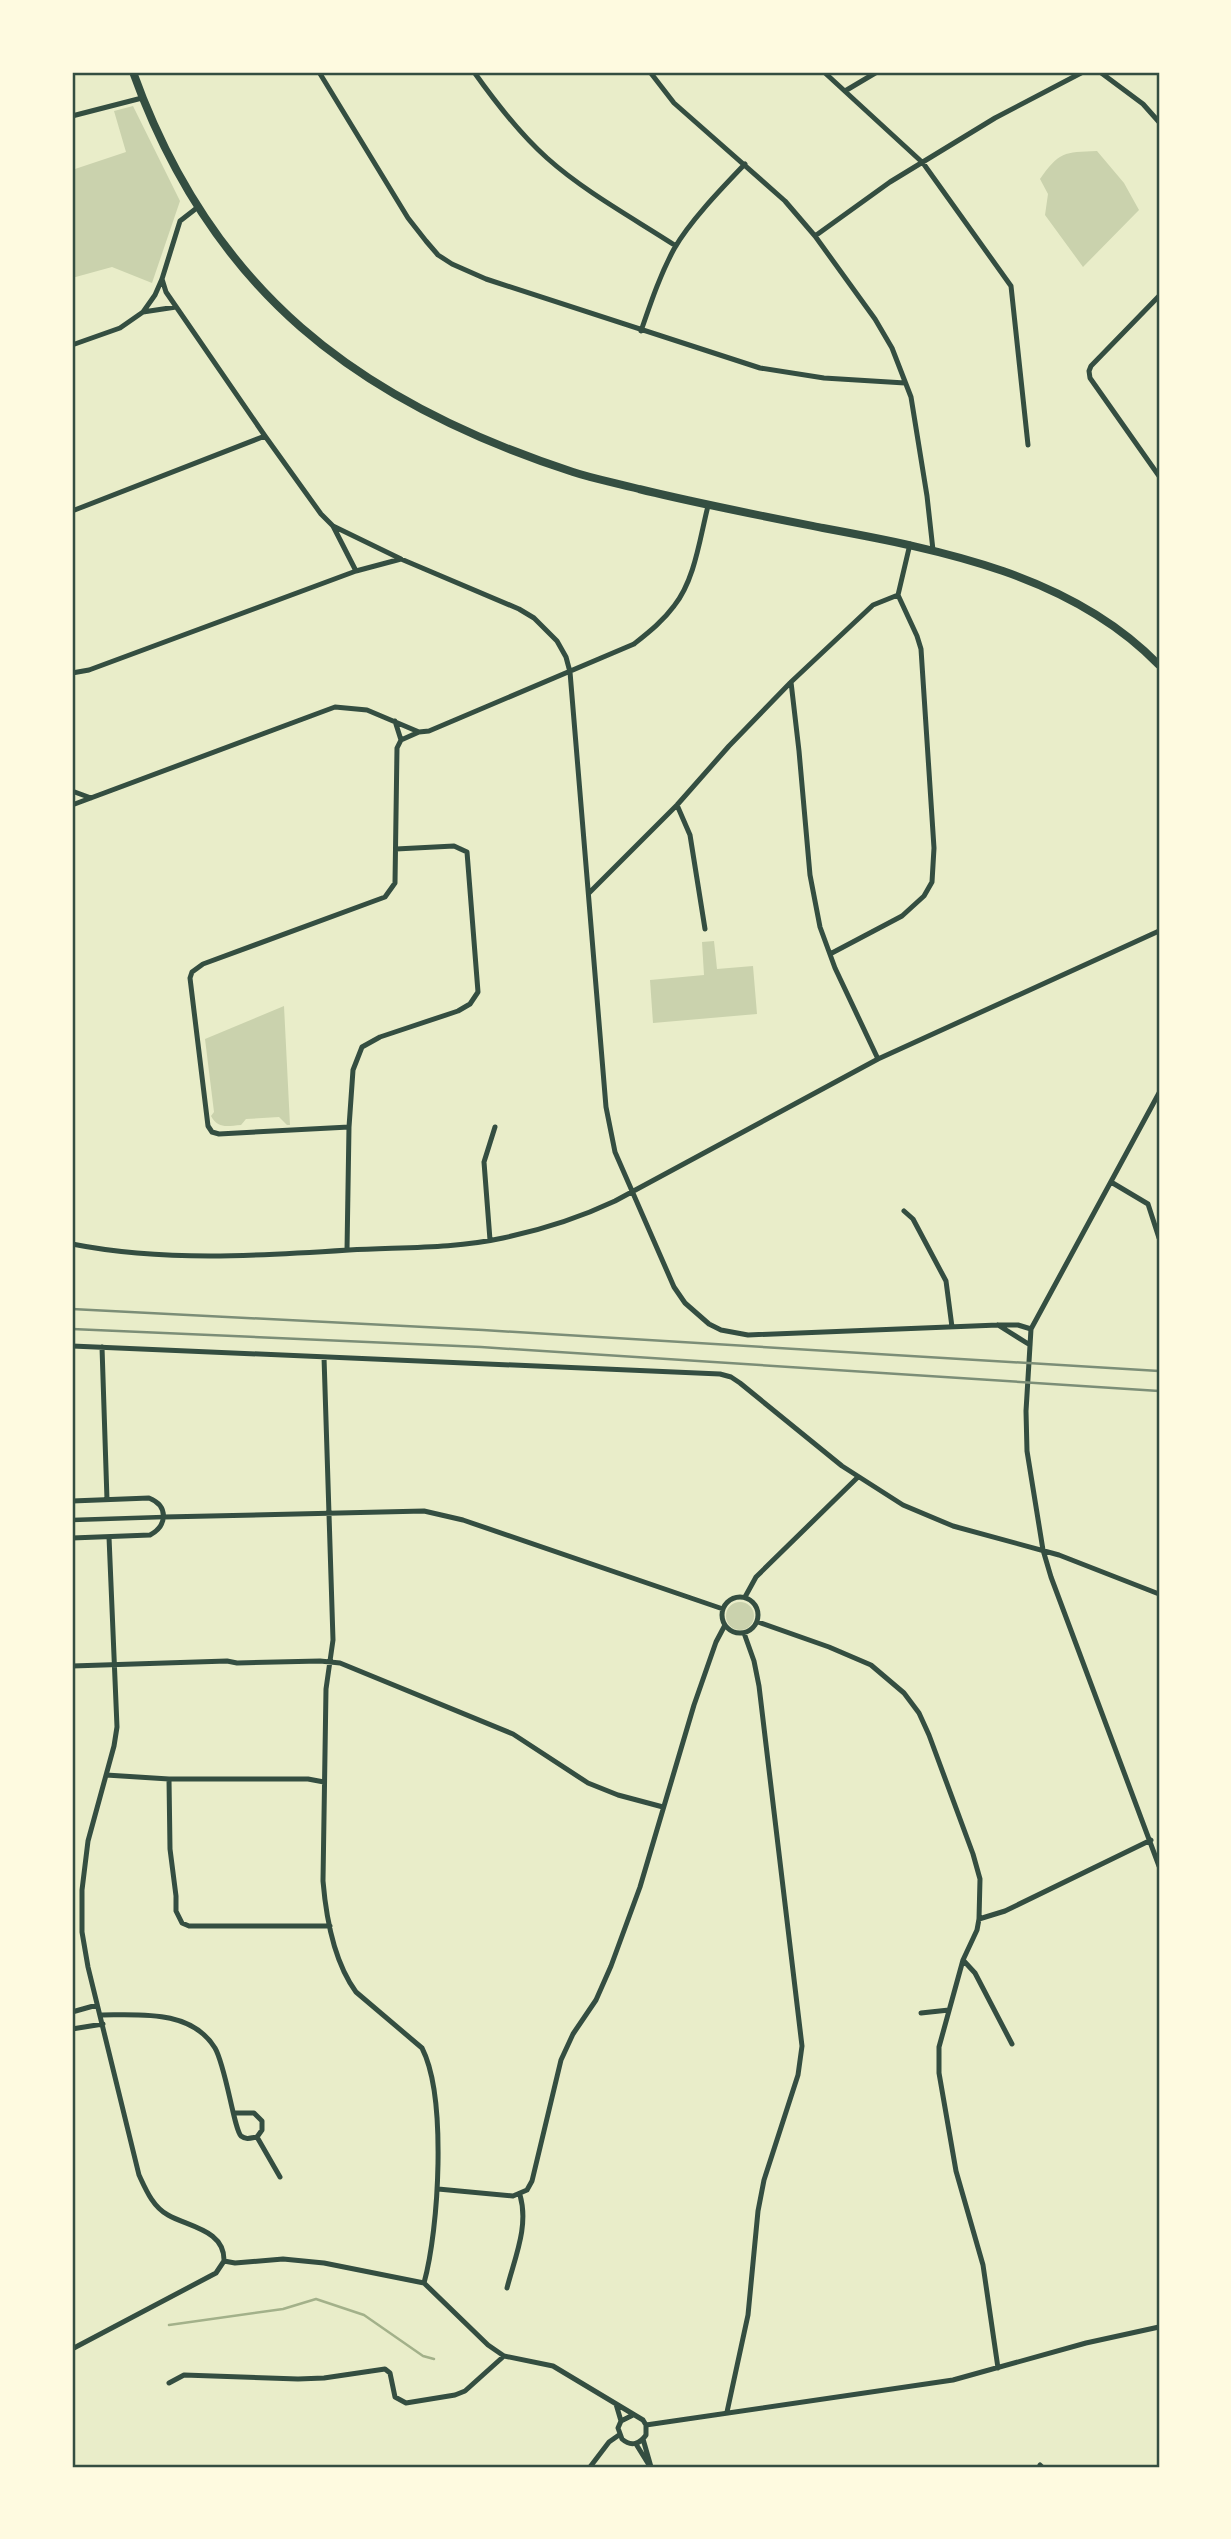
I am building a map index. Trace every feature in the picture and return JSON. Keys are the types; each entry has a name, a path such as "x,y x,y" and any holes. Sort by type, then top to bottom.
{"main road":[{"path":"133,72 169,155 198,206 236,261 274,304 339,360 378,385 449,424 575,473 708,506 910,544 1025,580 1078,604 1120,630 1159,665"}],"street":[{"path":"319,72 408,218 438,255 452,264 486,279 734,361 791,374 905,383"},
{"path":"474,72 510,119 547,158 676,246"},
{"path":"650,72 674,103 785,201 815,236 875,319 892,348 917,425 933,550"},
{"path":"824,72 923,163 1011,286 1028,445"},
{"path":"845,91 877,72"},
{"path":"815,236 890,182 995,118 1083,72"},
{"path":"1100,72 1143,104 1159,122"},
{"path":"72,116 142,97"},
{"path":"641,331 657,284 676,246 721,188 745,164"},
{"path":"72,345 120,328 143,312 162,279 180,221 198,206"},
{"path":"162,279 166,292 265,436 321,514 333,526 356,571"},
{"path":"1159,296 1089,371 1090,378 1159,475"},
{"path":"143,312 177,307"},
{"path":"72,511 265,436"},
{"path":"349,1127 219,1134 212,1132 208,1126 190,978 192,972 203,964 385,897 395,883 397,748 401,740 419,732 440,728 634,644 677,604 690,574 708,506"},
{"path":"333,526 401,559 519,609 548,629 566,657 570,672 607,1117 615,1152 674,1287 698,1317 721,1330 748,1335 998,1325 1018,1325 1031,1329"},
{"path":"830,954 902,916 924,896 932,882 934,848 921,649 898,596 910,544"},
{"path":"72,673 89,670 356,571 401,559"},
{"path":"589,893 677,805 791,682 873,605 898,596"},
{"path":"791,682 810,875 820,927 878,1059"},
{"path":"72,805 335,707 367,710 419,732"},
{"path":"396,722 401,740"},
{"path":"72,791 91,798"},
{"path":"677,805 690,835 705,929"},
{"path":"347,1250 349,1127 354,1064 362,1047 380,1037 458,1011 470,1004 478,992 467,852 454,846 396,849"},
{"path":"72,1244 124,1253 221,1256 438,1246 490,1240 542,1228 580,1216 633,1192 878,1059 1159,930"},
{"path":"1159,1093 1031,1329 1027,1390 1027,1451 1043,1550 1080,1658 1159,1866"},
{"path":"490,1240 484,1162 495,1127"},
{"path":"1111,1182 1148,1204 1159,1238"},
{"path":"904,1211 913,1219 946,1281 952,1327"},
{"path":"998,1325 1030,1345"},
{"path":"72,1346 720,1374 740,1383 858,1477 903,1505 933,1519 1043,1550 1101,1570 1159,1594"},
{"path":"102,1348 107,1500"},
{"path":"324,1357 333,1640 326,1689 323,1881 325,1906 349,1982 356,1992 422,2048 428,2059 436,2113 438,2189 424,2283"},
{"path":"438,2189 505,2196 527,2190 532,2181 561,2060 573,2035 596,2000 640,1887 703,1680 725,1625 723,1609 730,1601 745,1597 756,1577 858,1477"},
{"path":"72,1501 149,1498 161,1507 164,1517 158,1531 150,1535 72,1538"},
{"path":"72,1520 424,1511 463,1520 723,1609"},
{"path":"72,2349 216,2273 224,2261 224,2254 217,2240 206,2231 167,2215 147,2193 139,2175 82,1932 82,1890 88,1841 117,1727 109,1536"},
{"path":"725,1625 733,1633 744,1633 755,1627 758,1622 757,1608 745,1597"},
{"path":"758,1622 829,1647 870,1665 892,1681 910,1701 929,1735 973,1854 980,1879 979,1919 977,1930 963,1960 939,2047 939,2073 956,2173 983,2266 998,2368"},
{"path":"727,2412 748,2315 758,2211 764,2180 798,2075 802,2046 760,1686 744,1633"},
{"path":"72,1666 227,1661 340,1663 513,1734 587,1783 663,1807"},
{"path":"106,1774 169,1779 308,1779 324,1782"},
{"path":"169,1779 170,1849 176,1911 182,1923 190,1926 330,1926"},
{"path":"979,1919 1005,1911 1151,1840"},
{"path":"963,1960 975,1973 1012,2044"},
{"path":"72,2012 97,2005"},
{"path":"921,2013 949,2010"},
{"path":"100,2015 172,2018 194,2027 212,2044 220,2058 234,2113 240,2135 246,2138 257,2137 262,2130 262,2121 254,2113 234,2113"},
{"path":"72,2029 103,2024"},
{"path":"257,2137 280,2177"},
{"path":"507,2288 522,2229 524,2212 520,2194"},
{"path":"224,2261 234,2263 283,2259 424,2283 488,2345 504,2356 553,2366 633,2415 639,2416 646,2425 643,2440 651,2467 636,2444"},
{"path":"646,2425 932,2384 1086,2343 1159,2327"},
{"path":"169,2383 184,2375 298,2379 385,2369 390,2373 395,2397 406,2403 465,2391 504,2356"},
{"path":"590,2467 609,2442 619,2435 621,2421 616,2403"},
{"path":"621,2421 633,2415"},
{"path":"619,2435 626,2442 636,2444 643,2440"}],"green space":[{"path":"133,106 180,201 152,283 112,267 72,278 72,170 126,152 114,111"},
{"path":"1097,151 1124,183 1139,210 1083,267 1045,215 1048,194 1040,179 1052,163 1063,155"},
{"path":"714,941 717,969 753,966 757,1014 653,1023 650,980 704,975 702,942"},
{"path":"284,1006 290,1125 279,1117 246,1119 241,1125 220,1125 211,1116 214,1112 205,1039"},
{"path":"740,1602 750,1606 754,1616 750,1626 740,1630 730,1626 726,1616 730,1606"}],"waterway":[{"path":"169,2325 283,2309 316,2299 364,2315 423,2356 434,2359"}],"railway":[{"path":"72,1309 483,1330 1159,1371"},
{"path":"72,1329 481,1347 1159,1391"}]}
